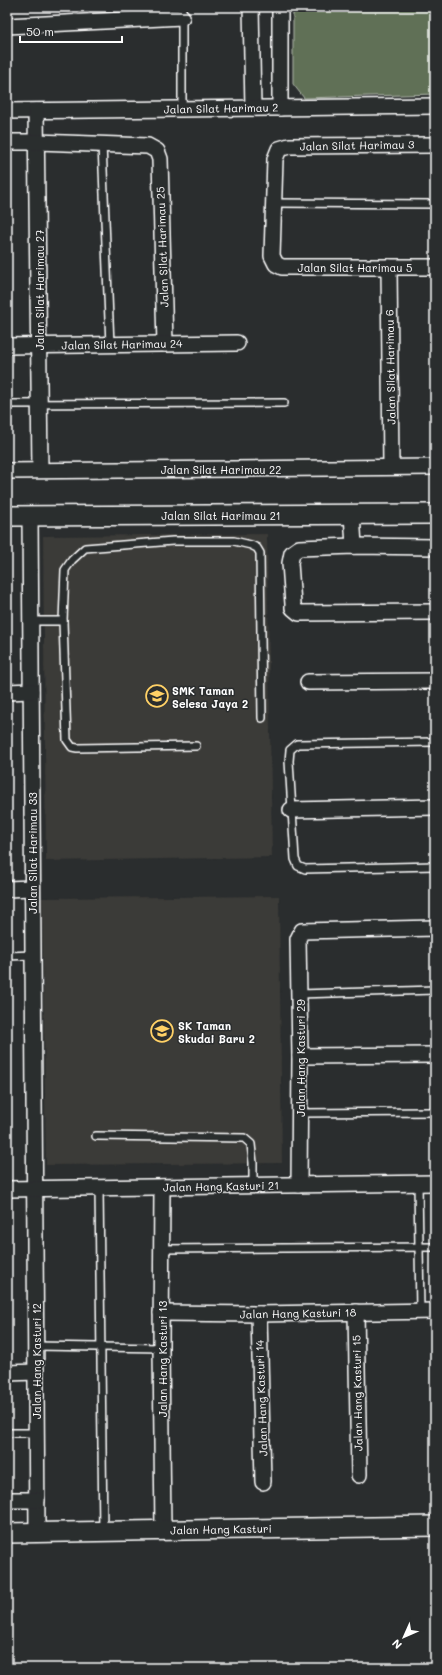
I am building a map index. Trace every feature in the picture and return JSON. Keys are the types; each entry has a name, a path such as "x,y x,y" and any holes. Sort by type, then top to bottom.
{"street":[{"path":"251,7 253,108"},
{"path":"280,7 280,108"},
{"path":"7,26 182,12"},
{"name":"Jalan Silat Harimau 2","path":"7,111 435,106"},
{"name":"Jalan Silat Harimau 27","path":"36,111 40,470"},
{"path":"7,142 102,144"},
{"name":"Jalan Silat Harimau 25","path":"102,144 148,146 157,151 160,159 165,344"},
{"name":"Jalan Silat Harimau 3","path":"274,203 275,159 279,149 289,146 435,145"},
{"name":"Jalan Silat Harimau 5","path":"274,203 272,256 276,264 282,267 435,267"},
{"name":"Jalan Silat Harimau 6","path":"389,267 391,467"},
{"name":"Jalan Silat Harimau 24","path":"7,346 236,343"},
{"name":"Jalan Silat Harimau 22","path":"7,470 435,467"},
{"path":"352,514 354,546"},
{"name":"Jalan Silat Harimau 21","path":"7,516 435,514"},
{"name":"Jalan Silat Harimau 33","path":"30,516 35,1189"},
{"path":"435,547 354,546 299,548 292,553 290,563 293,608 299,613 435,612"},
{"path":"308,682 435,681"},
{"path":"7,692 31,691"},
{"path":"291,810 435,807"},
{"path":"7,889 32,888"},
{"name":"Jalan Hang Kasturi 29","path":"299,1185 300,1056 298,939 302,931 435,928"},
{"path":"300,1056 435,1055"},
{"name":"Jalan Hang Kasturi 21","path":"7,1189 435,1183"},
{"name":"Jalan Hang Kasturi 13","path":"162,1187 161,1348 163,1530"},
{"name":"Jalan Hang Kasturi 12","path":"35,1189 37,1532"},
{"name":"Jalan Hang Kasturi 18","path":"161,1312 259,1314 428,1311"},
{"name":"Jalan Hang Kasturi 15","path":"356,1312 359,1475"},
{"name":"Jalan Hang Kasturi 14","path":"259,1314 263,1482"},
{"path":"7,1372 36,1372"},
{"path":"7,1500 37,1500"},
{"name":"Jalan Hang Kasturi","path":"7,1533 435,1526"}],"lane":[{"path":"182,12 182,109"},
{"path":"102,144 110,345"},
{"path":"274,203 435,204"},
{"path":"7,404 284,403"},
{"path":"196,746 103,749 77,748 70,745 67,740 63,621 65,570 72,560 85,548 173,540 234,541 257,548 260,553 262,718"},
{"path":"31,621 63,621"},
{"path":"435,742 297,744 290,750 289,761 295,858 298,866 301,868 435,866"},
{"path":"7,956 33,955"},
{"path":"299,994 435,990"},
{"path":"300,1113 435,1112"},
{"path":"96,1136 244,1138 251,1144 253,1186"},
{"path":"418,1183 419,1248 428,1311"},
{"path":"99,1188 102,1531"},
{"path":"161,1249 435,1247"},
{"path":"36,1346 161,1348"},
{"path":"7,1433 36,1433"}],"shaded area":[{"name":"SMK Taman Selesa Jaya 2","path":"267,534 272,857 46,861 43,536"},
{"name":"SK Taman Skudai Baru 2","path":"279,896 282,1163 46,1165 42,898"}],"green space":[{"path":"293,7 435,7 435,94 304,98 293,84"}],"place":[{"name":"SMK Taman Selesa Jaya 2","path":"157,696"},
{"name":"SK Taman Skudai Baru 2","path":"162,1031"}]}
